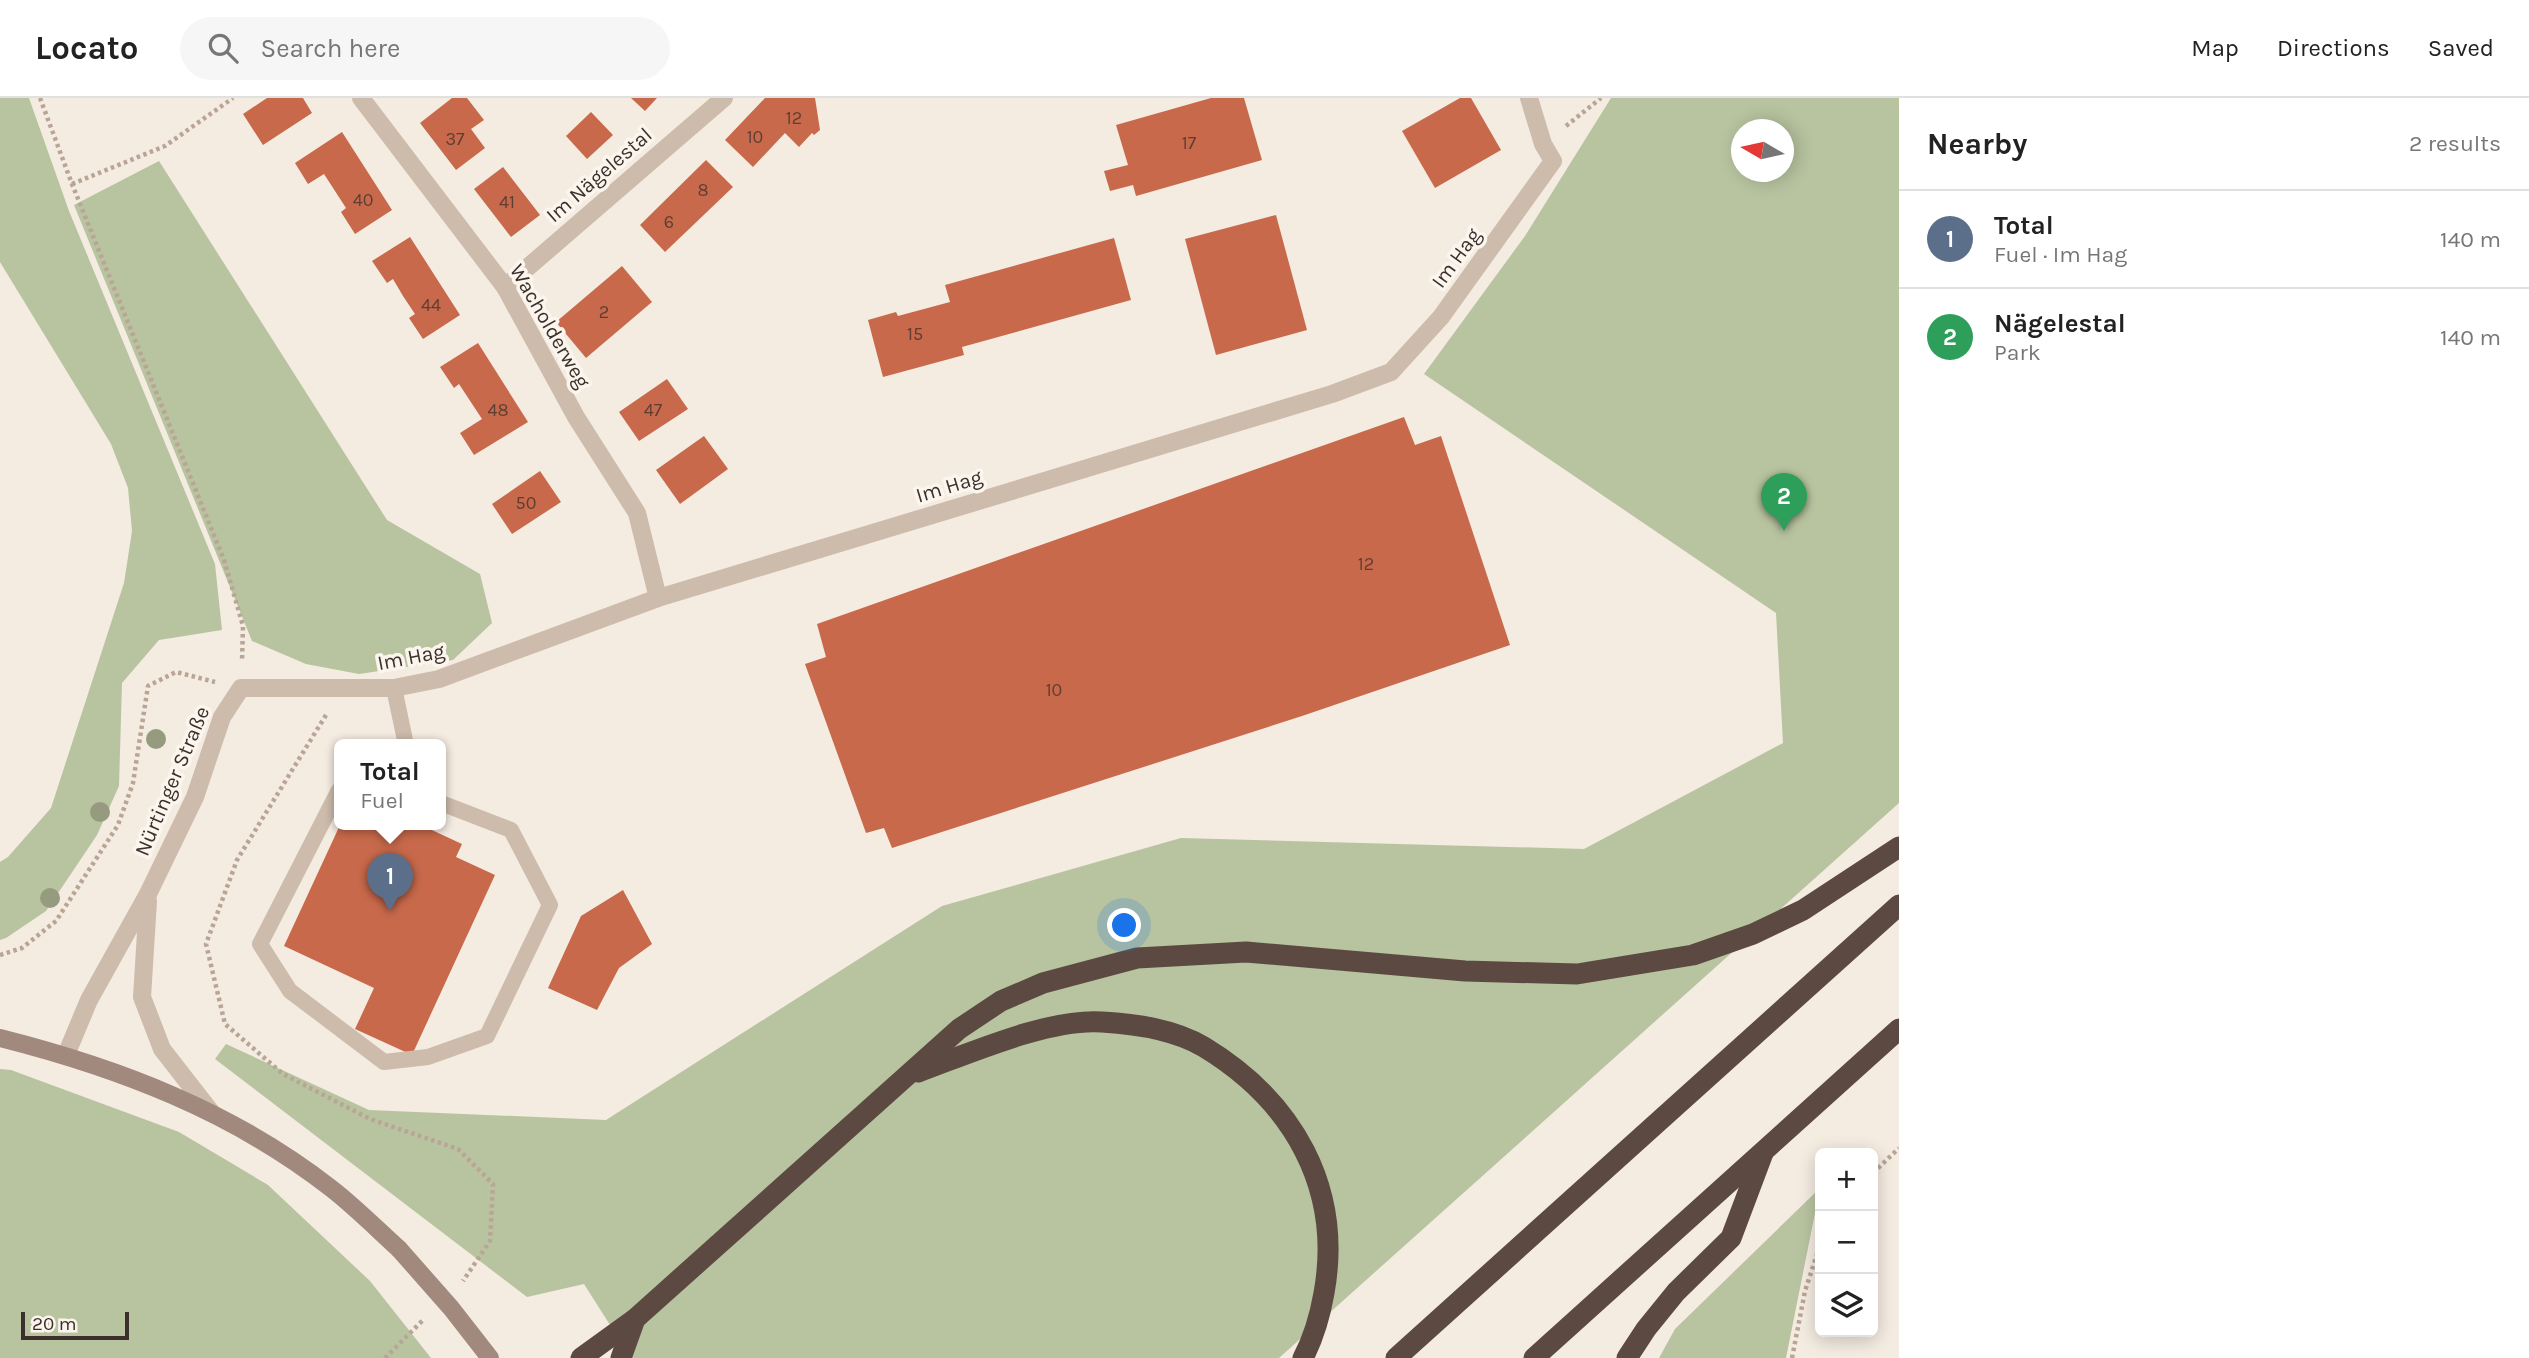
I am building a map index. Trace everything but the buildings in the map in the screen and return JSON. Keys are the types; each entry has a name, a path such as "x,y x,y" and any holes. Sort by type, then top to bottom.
{"highway":[{"path":"581,1358 635,1319 959,1029 1001,1001 1043,983 1137,958 1246,952 1465,971 1577,974 1693,955 1753,934 1803,910 1899,846"},
{"path":"1396,1358 1899,905"},
{"path":"909,1075 1044,1028 1098,1021 1149,1027 1203,1046 1233,1068 1277,1108 1306,1154 1319,1181 1324,1202 1328,1268 1318,1322 1303,1358"},
{"path":"1534,1358 1899,1029"},
{"path":"1627,1358 1676,1292 1731,1238 1764,1149"},
{"path":"621,1358 635,1319"}],"main road":[{"path":"0,1038 66,1055"},
{"name":"Nürtinger Straße","path":"66,1055 143,1082 212,1112 266,1142 332,1189 399,1249 451,1308 490,1358"}],"street":[{"name":"Wacholderweg","path":"361,98 505,287 576,417 637,513 658,598"},
{"name":"Im Nägelestal","path":"505,287 724,98"},
{"path":"1529,98 1543,144"},
{"name":"Im Hag","path":"241,688 394,688 439,679 658,598 1332,394 1391,372 1441,317 1553,161 1543,144"},
{"name":"Nürtinger Straße","path":"66,1055 89,1000 148,894 195,797 222,717 241,688"},
{"name":"Nürtinger Straße","path":"148,894 142,997 162,1049 212,1112"}],"lane":[{"path":"394,688 405,739"},
{"path":"334,800 260,944 290,991 384,1062 428,1056 487,1036 550,905 511,830 446,805"}],"path":[{"path":"0,955 22,948 56,921 118,825 133,783 148,686 176,672 241,688 243,626 224,560 40,98"},
{"path":"72,184 165,146 233,98"},
{"path":"1543,144 1601,98"},
{"path":"1878,1168 1899,1148"},
{"path":"1792,1358 1805,1292 1815,1261"}],"green space":[{"path":"0,98 29,98 69,211 215,564 222,630 159,640 122,683 119,786 97,835 46,911 0,940 0,862 8,857 51,808 124,583 132,531 128,488 111,444 0,262"},
{"path":"1611,98 1899,98 1899,803 1279,1358 631,1358 584,1284 527,1297 215,1059 226,1044 369,1110 606,1120 942,906 1181,838 1584,849 1783,743 1776,613 1424,374 1525,236"},
{"path":"159,161 387,520 480,574 492,623 453,660 359,674 306,664 252,641 74,205"},
{"path":"0,1069 11,1070 179,1132 268,1185 370,1281 431,1358 0,1358"},
{"path":"1815,1193 1815,1213 1786,1358 1659,1358 1675,1329"}],"place":[{"name":"Nägelestal","path":"1784,531"},
{"name":"Total","path":"390,911"}]}
